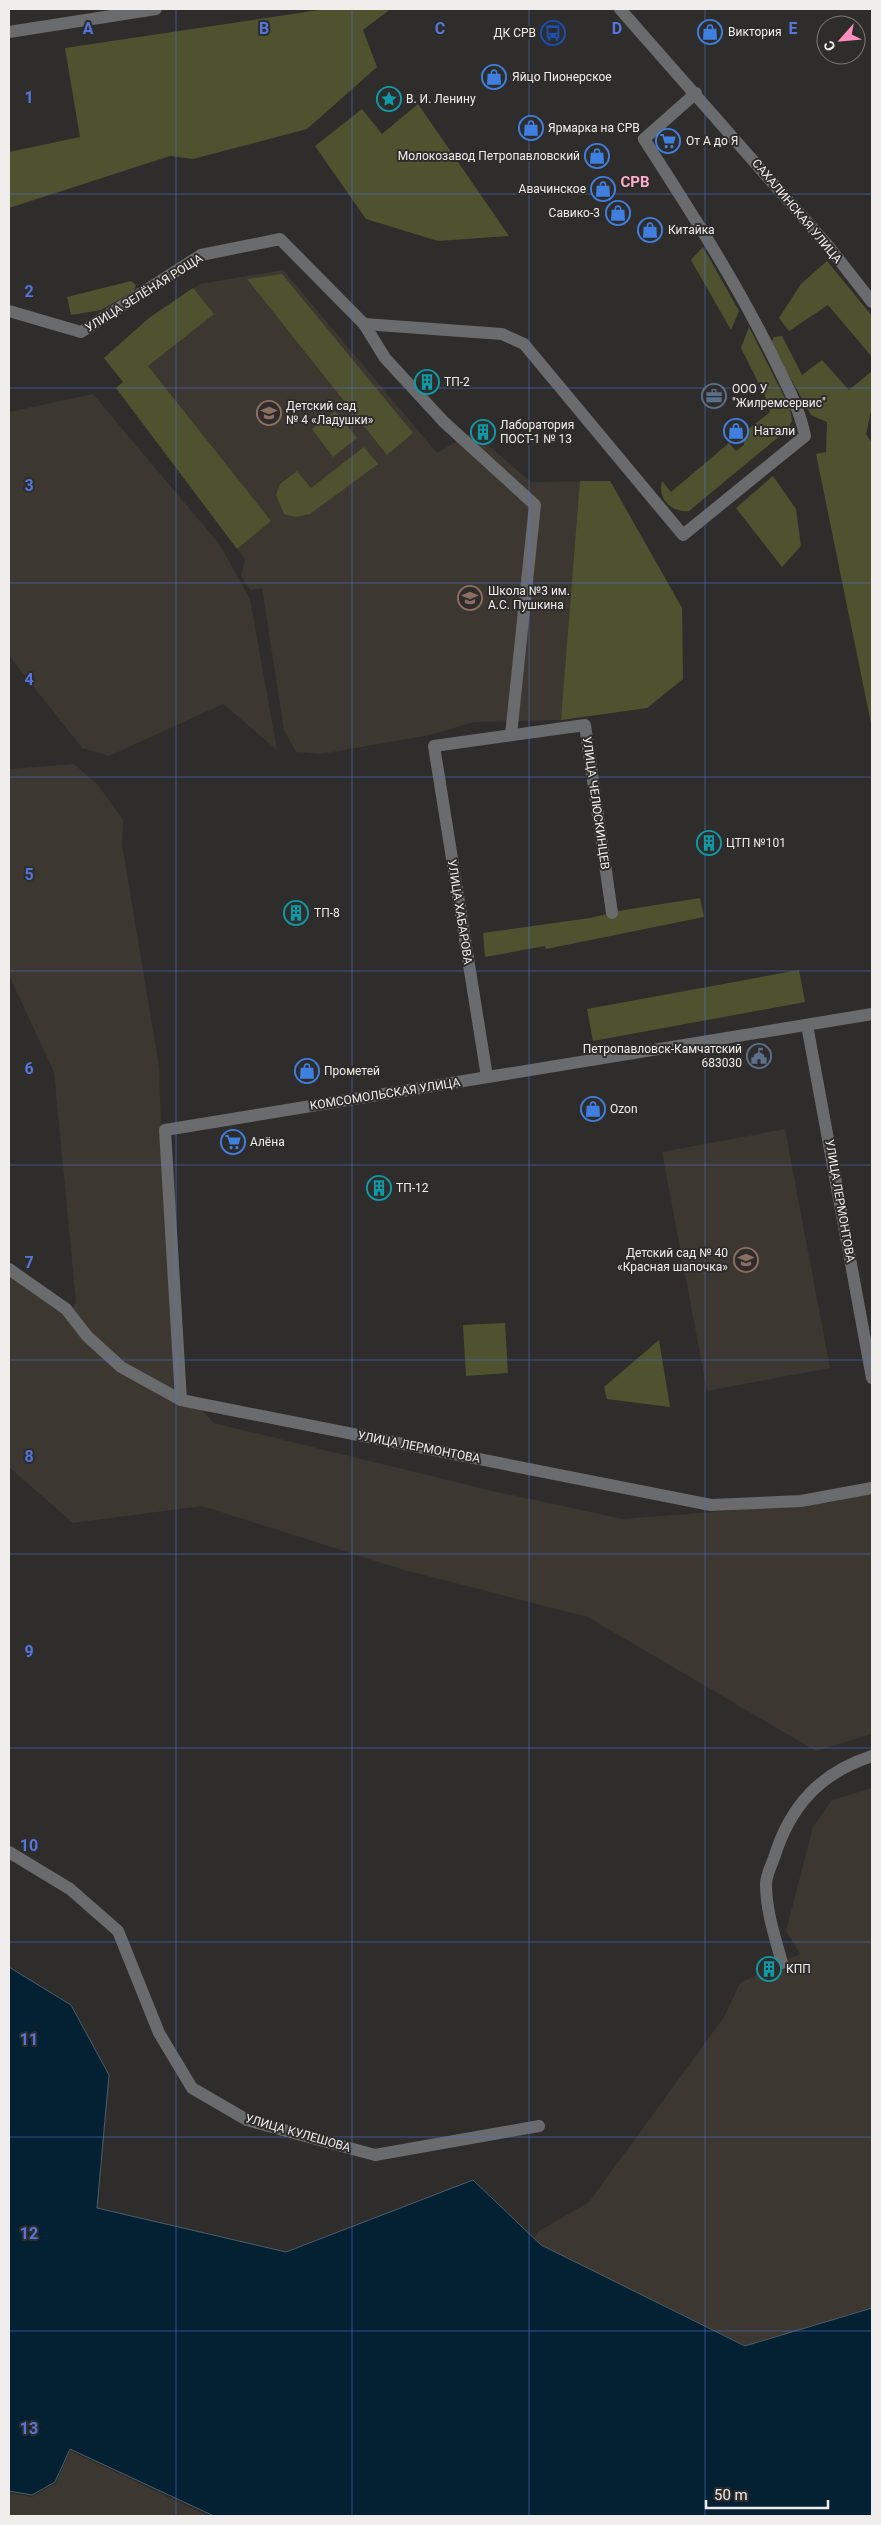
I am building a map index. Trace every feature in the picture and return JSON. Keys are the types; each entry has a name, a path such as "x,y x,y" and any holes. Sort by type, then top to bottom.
{"street":[{"path":"9,32 156,9"},
{"name":"САХАЛИНСКАЯ УЛИЦА","path":"620,9 696,93 828,247 872,302"},
{"path":"364,324 502,334 524,344 683,535 805,436 800,413 765,341 729,276 644,139 696,93"},
{"name":"УЛИЦА ЗЕЛЁНАЯ РОЩА","path":"9,311 81,332 201,255 280,239 364,324 386,358 444,422 535,505 511,735"},
{"name":"УЛИЦА ЧЕЛЮСКИНЦЕВ","path":"434,746 585,725 612,913"},
{"name":"УЛИЦА ХАБАРОВА","path":"434,746 486,1077"},
{"name":"КОМСОМОЛЬСКАЯ УЛИЦА","path":"181,1400 165,1130 872,1014"},
{"name":"УЛИЦА ЛЕРМОНТОВА","path":"807,1025 872,1378"},
{"name":"УЛИЦА ЛЕРМОНТОВА","path":"9,1269 66,1309 87,1336 121,1367 181,1400 711,1505 801,1501 872,1488"},
{"path":"782,1963 768,1908 766,1882 778,1842 800,1801 835,1771 872,1756"},
{"name":"УЛИЦА КУЛЕШОВА","path":"9,1852 70,1889 118,1931 159,2033 192,2088 246,2120 375,2155 538,2126"}],"shaded area":[{"name":"Школа №3 им. А.С. Пушкина","path":"283,270 437,453 473,432 531,482 610,481 682,608 683,679 647,708 561,720 474,722 430,735 321,754 296,752 284,730 262,588 250,590 241,576 245,559 116,388 123,382 104,358 149,318 200,284"},
{"path":"93,394 220,545 250,599 277,750 223,704 109,756 82,748 11,658 9,653 9,412"},
{"path":"74,764 98,785 123,820 122,844 159,1067 162,1156 175,1382 214,1423 488,1490 623,1519 828,1503 872,1492 872,1734 816,1751 588,1617 404,1570 202,1506 73,1523 9,1467 9,1275 67,1315 76,1302 54,1072 9,975 9,769"},
{"name":"Детский сад № 40 «Красная шапочка»","path":"785,1129 830,1368 707,1391 662,1152"},
{"path":"872,1788 872,2308 745,2346 525,2253 539,2231 589,2202 724,2017 740,1983 800,1954 786,1931 813,1827 832,1800"},
{"path":"70,2451 208,2516 9,2516 9,2493 32,2497 56,2484"}],"green space":[{"path":"326,9 387,9 388,11 363,30 377,67 307,129 193,159 170,156 9,208 9,152 80,137 65,48"},
{"path":"418,104 509,236 438,241 366,219 315,146 362,109 382,134"},
{"path":"703,247 739,311 731,330 691,260"},
{"path":"827,261 872,316 872,357 828,305 789,331 779,318 801,284"},
{"path":"282,274 413,433 387,455 247,279"},
{"path":"131,281 136,285 134,291 101,310 71,315 67,297"},
{"path":"193,288 214,314 148,366 271,521 237,549 116,388 123,382 104,358 149,318"},
{"path":"749,327 790,408 792,421 787,430 689,511 677,510 664,499 661,488 662,481 671,492 729,443 736,451 744,445 745,432 770,412 769,404 741,348"},
{"path":"782,336 802,375 822,360 849,390 872,371 872,407 866,434 872,443 872,728 816,454 826,452 827,422 811,415 771,343 774,337"},
{"path":"335,411 357,438 333,457 312,429"},
{"path":"364,447 378,464 310,514 296,517 284,514 276,495 280,484 297,471 311,488"},
{"path":"773,476 796,509 801,546 782,567 736,508"},
{"path":"580,481 610,481 682,608 683,679 647,708 561,720"},
{"path":"700,898 704,917 546,949 545,946 485,957 483,933 590,918 624,910"},
{"path":"799,970 805,1002 593,1041 587,1009"},
{"path":"505,1323 508,1373 466,1376 463,1325"},
{"path":"659,1340 670,1407 607,1399 604,1387"}],"water":[{"path":"9,1967 71,2005 109,2075 97,2208 286,2252 473,2180 541,2245 745,2346 872,2308 872,2516 214,2516 70,2449 55,2482 32,2495 9,2491"}],"place":[{"name":"Виктория","path":"710,32"},
{"name":"ДК СРВ","path":"553,33"},
{"name":"Яйцо Пионерское","path":"494,77"},
{"name":"В. И. Ленину","path":"389,99"},
{"name":"Ярмарка на СРВ","path":"531,128"},
{"name":"От А до Я","path":"668,141"},
{"name":"Молокозавод Петропавловский","path":"597,156"},
{"name":"Авачинское","path":"603,189"},
{"name":"Савико-3","path":"618,213"},
{"name":"Китайка","path":"650,230"},
{"name":"ТП-2","path":"427,382"},
{"name":"ООО У \"Жилремсервис\"","path":"714,396"},
{"name":"Детский сад № 4 «Ладушки»","path":"269,413"},
{"name":"Натали","path":"736,431"},
{"name":"Лаборатория ПОСТ-1 № 13","path":"483,432"},
{"name":"Школа №3 им. А.С. Пушкина","path":"470,598"},
{"name":"ЦТП №101","path":"709,843"},
{"name":"ТП-8","path":"296,913"},
{"name":"Петропавловск-Камчатский 683030","path":"759,1056"},
{"name":"Прометей","path":"307,1071"},
{"name":"Ozon","path":"593,1109"},
{"name":"Алёна","path":"233,1142"},
{"name":"ТП-12","path":"379,1188"},
{"name":"Детский сад № 40 «Красная шапочка»","path":"746,1260"},
{"name":"КПП","path":"769,1969"}],"district":[{"name":"СРВ","path":"635,182"}]}
